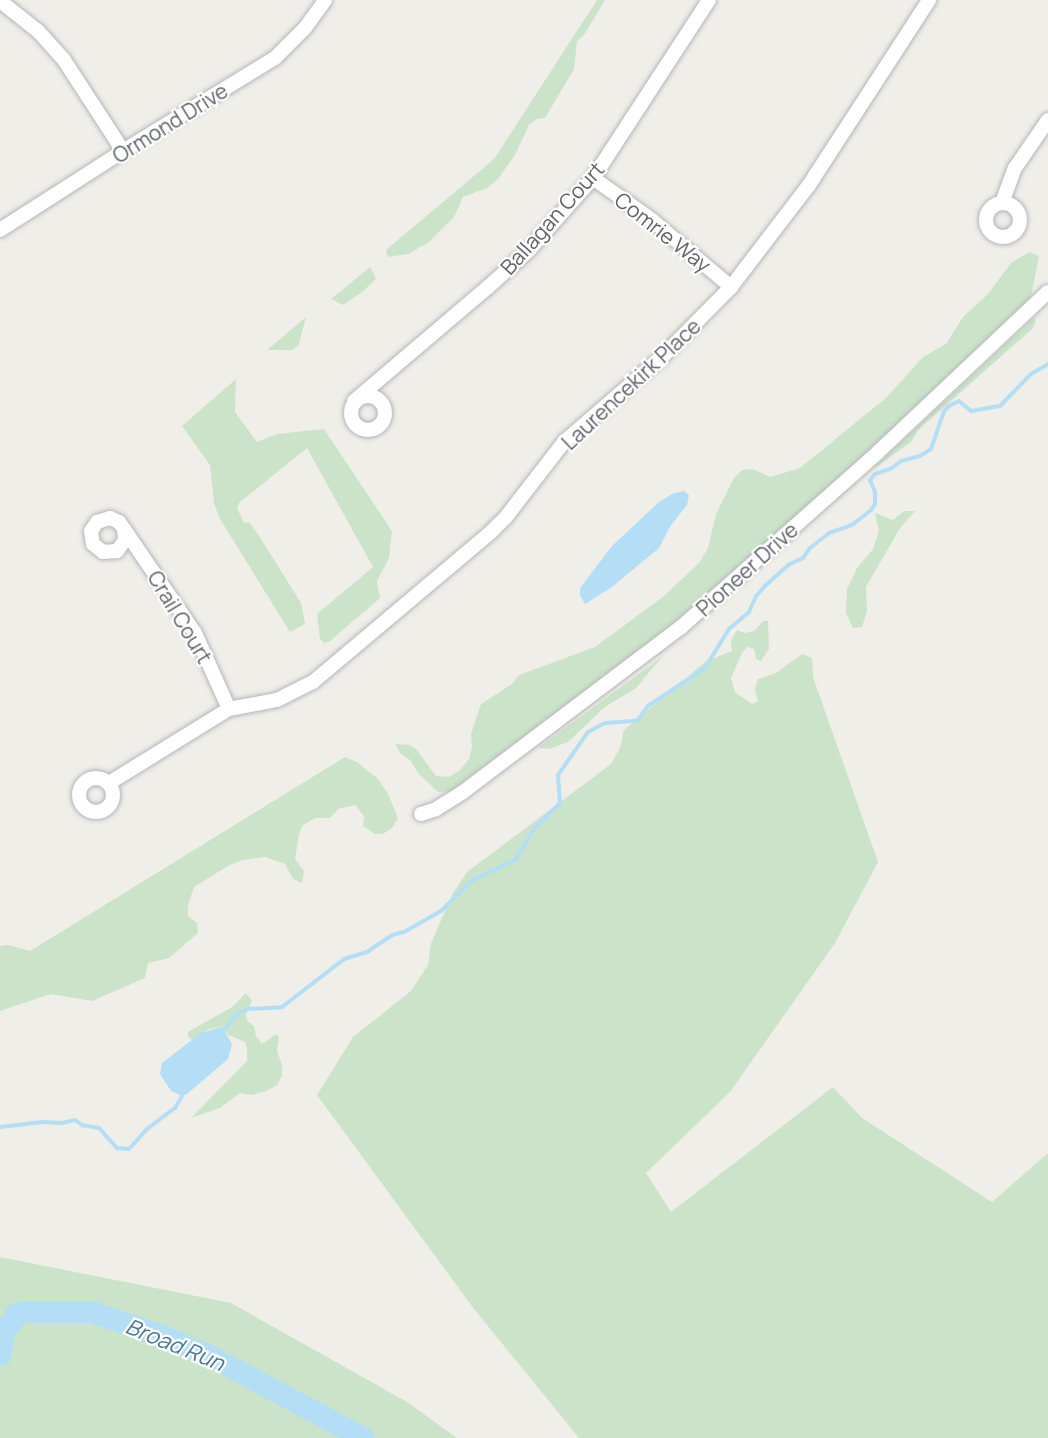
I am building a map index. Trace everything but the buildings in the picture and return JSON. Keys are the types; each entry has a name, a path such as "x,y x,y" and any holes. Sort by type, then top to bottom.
{"street":[{"name":"Ormond Drive","path":"0,230 275,58 305,28 325,0"},
{"name":"Ballagan Court","path":"354,401 529,249 593,178 709,0"},
{"name":"Laurencekirk Place","path":"109,783 229,709 277,700 301,690 491,532 512,510 564,442 662,357 731,287 809,185 929,0"},
{"path":"0,1 38,31 64,60 123,151"},
{"path":"1002,203 1015,168 1048,120"},
{"name":"Comrie Way","path":"593,178 652,220 731,287"},
{"name":"Pioneer Drive","path":"421,814 436,809 463,792 680,628 878,452 1048,292"},
{"name":"Crail Court","path":"124,529 195,633 229,709"}],"green space":[{"path":"597,0 605,0 586,32 577,42 574,69 545,118 537,119 529,125 515,155 498,179 487,188 463,197 454,217 429,242 408,254 388,257 386,250 494,159"},
{"path":"1029,252 1039,256 1031,297 881,442 667,629 451,791 438,792 419,774 410,760 401,754 395,744 409,745 416,749 436,776 449,777 460,770 469,759 472,747 471,734 481,704 512,684 519,675 595,647 664,596 699,563 708,548 716,514 734,478 742,470 753,469 770,477 800,468 887,397 923,357 946,344 963,317 988,294 1011,263"},
{"path":"370,267 376,279 361,293 343,305 331,299"},
{"path":"306,317 299,344 293,350 267,350"},
{"path":"1034,318 1036,322 1032,329 918,430 911,442 869,472"},
{"path":"236,379 235,412 257,442 277,434 324,429 392,531 389,558 377,581 380,598 330,641 324,643 320,639 317,614 373,567 307,448 239,503 237,508 244,523 249,522 258,534 301,603 305,624 290,632 220,519 214,503 210,465 182,426"},
{"path":"904,511 915,511 900,528 866,587 867,611 862,627 853,628 846,613 847,589 857,568 873,549 879,531 875,513 893,520"},
{"path":"763,621 768,621 769,649 761,661 756,659 754,649 747,647 742,653 731,678 735,692 752,704 758,701 755,689 758,679 776,673 802,654 812,658 813,677 878,862 835,943 730,1092 646,1173 671,1212 833,1087 862,1118 992,1202 1048,1153 1048,1438 579,1438 474,1309 317,1095 353,1037 411,991 428,965 431,943 453,893 467,872 611,764 620,748 624,730 705,662 732,651 731,640 737,630 744,633 754,631"},
{"path":"662,657 636,688 605,707 568,742 549,749 538,748"},
{"path":"345,757 357,762 378,779 388,794 398,818 392,828 383,834 375,834 363,826 364,816 355,805 338,809 330,818 315,818 302,826 299,834 295,859 304,871 302,883 293,879 285,864 265,857 242,860 194,887 188,905 188,916 197,923 198,933 169,958 148,963 145,978 92,1001 51,994 0,1011 0,946 8,945 30,951"},
{"path":"246,993 252,1001 246,1014 247,1021 254,1026 256,1036 262,1044 276,1034 279,1036 277,1051 282,1065 282,1076 277,1085 266,1091 252,1095 240,1093 220,1108 191,1118 247,1061 247,1049 245,1042 228,1035 222,1027 209,1029 193,1041 188,1036 188,1032 232,1007"},
{"path":"0,1257 231,1303 407,1402 457,1438 0,1438"}],"water":[{"path":"684,491 689,495 687,505 671,525 659,548 612,587 585,604 580,595 580,588 612,546 659,502 674,493"},
{"path":"222,1027 232,1044 228,1059 187,1094 182,1096 171,1091 160,1074 162,1063 201,1033"}],"waterway":[{"path":"225,1029 236,1015 247,1009 282,1007 344,959 367,952 392,935 404,932 441,911 473,880 515,860 534,829 560,803 558,775 588,732 605,723 637,721 648,706 705,668 729,629 749,612 756,596 766,585 788,565 803,558 810,548 829,533 852,525 871,510 875,504 875,492 870,480 875,474 892,468 901,461 920,456 931,449 944,411 949,406 959,401 971,411 1000,406 1031,374 1048,364"},
{"path":"0,1127 75,1120 82,1125 99,1128 117,1148 129,1149 147,1129 175,1108 182,1096"},
{"name":"Broad Run","path":"0,1355 4,1333 16,1315 25,1312 92,1312 163,1336 210,1356 363,1438"}]}
